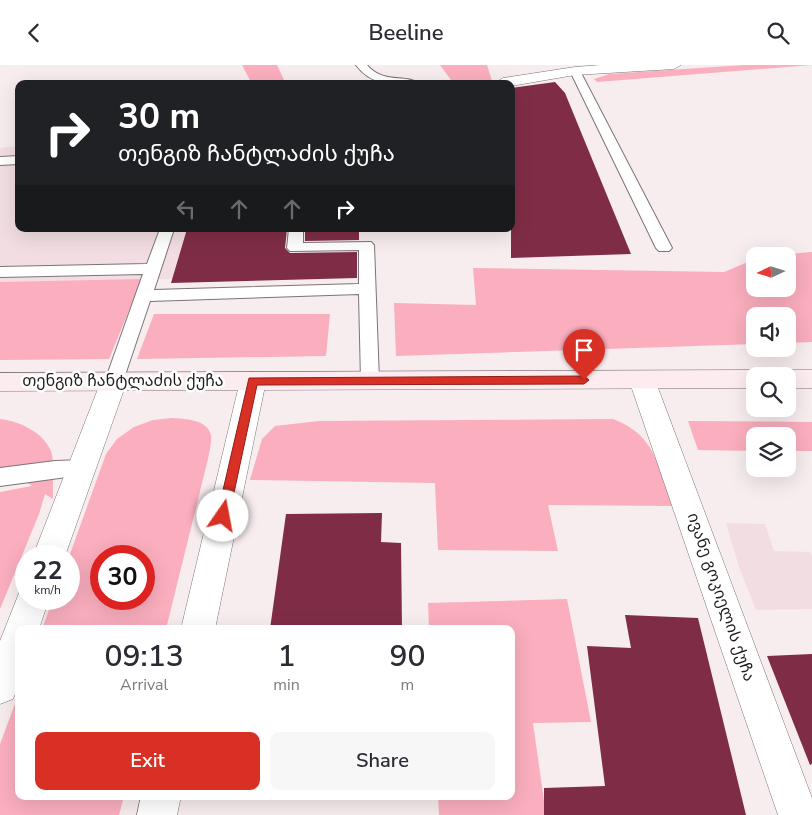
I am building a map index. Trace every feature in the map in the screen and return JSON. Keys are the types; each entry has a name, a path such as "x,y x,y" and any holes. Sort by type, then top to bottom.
{"street":[{"path":"515,80 615,66 674,65"},
{"name":"ივანე გოკიელის ქუჩა","path":"642,379 798,815"},
{"name":"თენგიზ ჩანტლაძის ქუჩა","path":"0,382 746,379"},
{"path":"796,379 812,379"},
{"path":"53,545 114,381"},
{"path":"199,625 253,381"},
{"path":"23,625 29,610"},
{"path":"0,686 15,647"},
{"path":"157,815 160,800"}],"lane":[{"path":"361,65 367,74 382,80"},
{"path":"575,71 664,248"},
{"path":"0,161 15,160"},
{"path":"114,381 166,232"},
{"path":"296,232 295,247 366,245 370,381"},
{"path":"0,272 154,269"},
{"path":"144,296 368,289"},
{"path":"0,477 55,469 82,468"}],"shaded area":[{"path":"242,65 277,65 284,80 250,80"},
{"path":"440,65 487,65 492,80 451,80"},
{"path":"744,65 812,65 597,82 594,79 609,74"},
{"path":"15,146 15,232 186,232 172,279 0,282 0,148"},
{"path":"812,252 812,342 796,343 796,307 746,307 746,344 396,356 394,303 476,305 473,268 724,272 746,263 746,297 796,297 796,253"},
{"path":"142,279 109,359 0,360 0,282"},
{"path":"154,314 330,314 326,356 137,359"},
{"path":"172,418 200,423 209,430 211,435 208,459 167,625 43,625 49,610 80,610 80,545 73,545 106,454 117,439 134,427 153,420"},
{"path":"0,419 15,422 30,429 47,444 52,456 53,499 45,494 26,545 15,545 15,572 0,609 0,492 32,486 26,482 0,483"},
{"path":"613,419 627,426 647,443 659,466 673,506 548,505 558,551 438,550 435,483 250,480 262,439 275,426 319,421"},
{"path":"688,421 812,422 812,451 796,451 796,427 746,427 746,451 698,450"},
{"path":"726,523 765,524 774,551 809,552 812,555 812,609 756,610 739,567"},
{"path":"567,599 591,722 533,723 546,815 439,815 438,800 515,800 515,625 429,625 428,603"},
{"path":"15,704 15,800 123,800 119,815 0,815 0,744"}],"building":[{"path":"555,82 565,93 631,254 511,258 511,232 515,232 515,87"},
{"path":"186,232 287,232 285,248 290,253 357,252 357,278 171,283"},
{"path":"305,232 359,232 359,240 305,241"},
{"path":"382,513 381,542 401,543 402,625 271,625 286,514"},
{"path":"625,615 698,618 746,815 544,815 544,788 605,786 587,646 631,648"},
{"path":"812,654 812,764 810,765 767,656"}],"route":[{"path":"223,516 253,381 584,380"}]}
